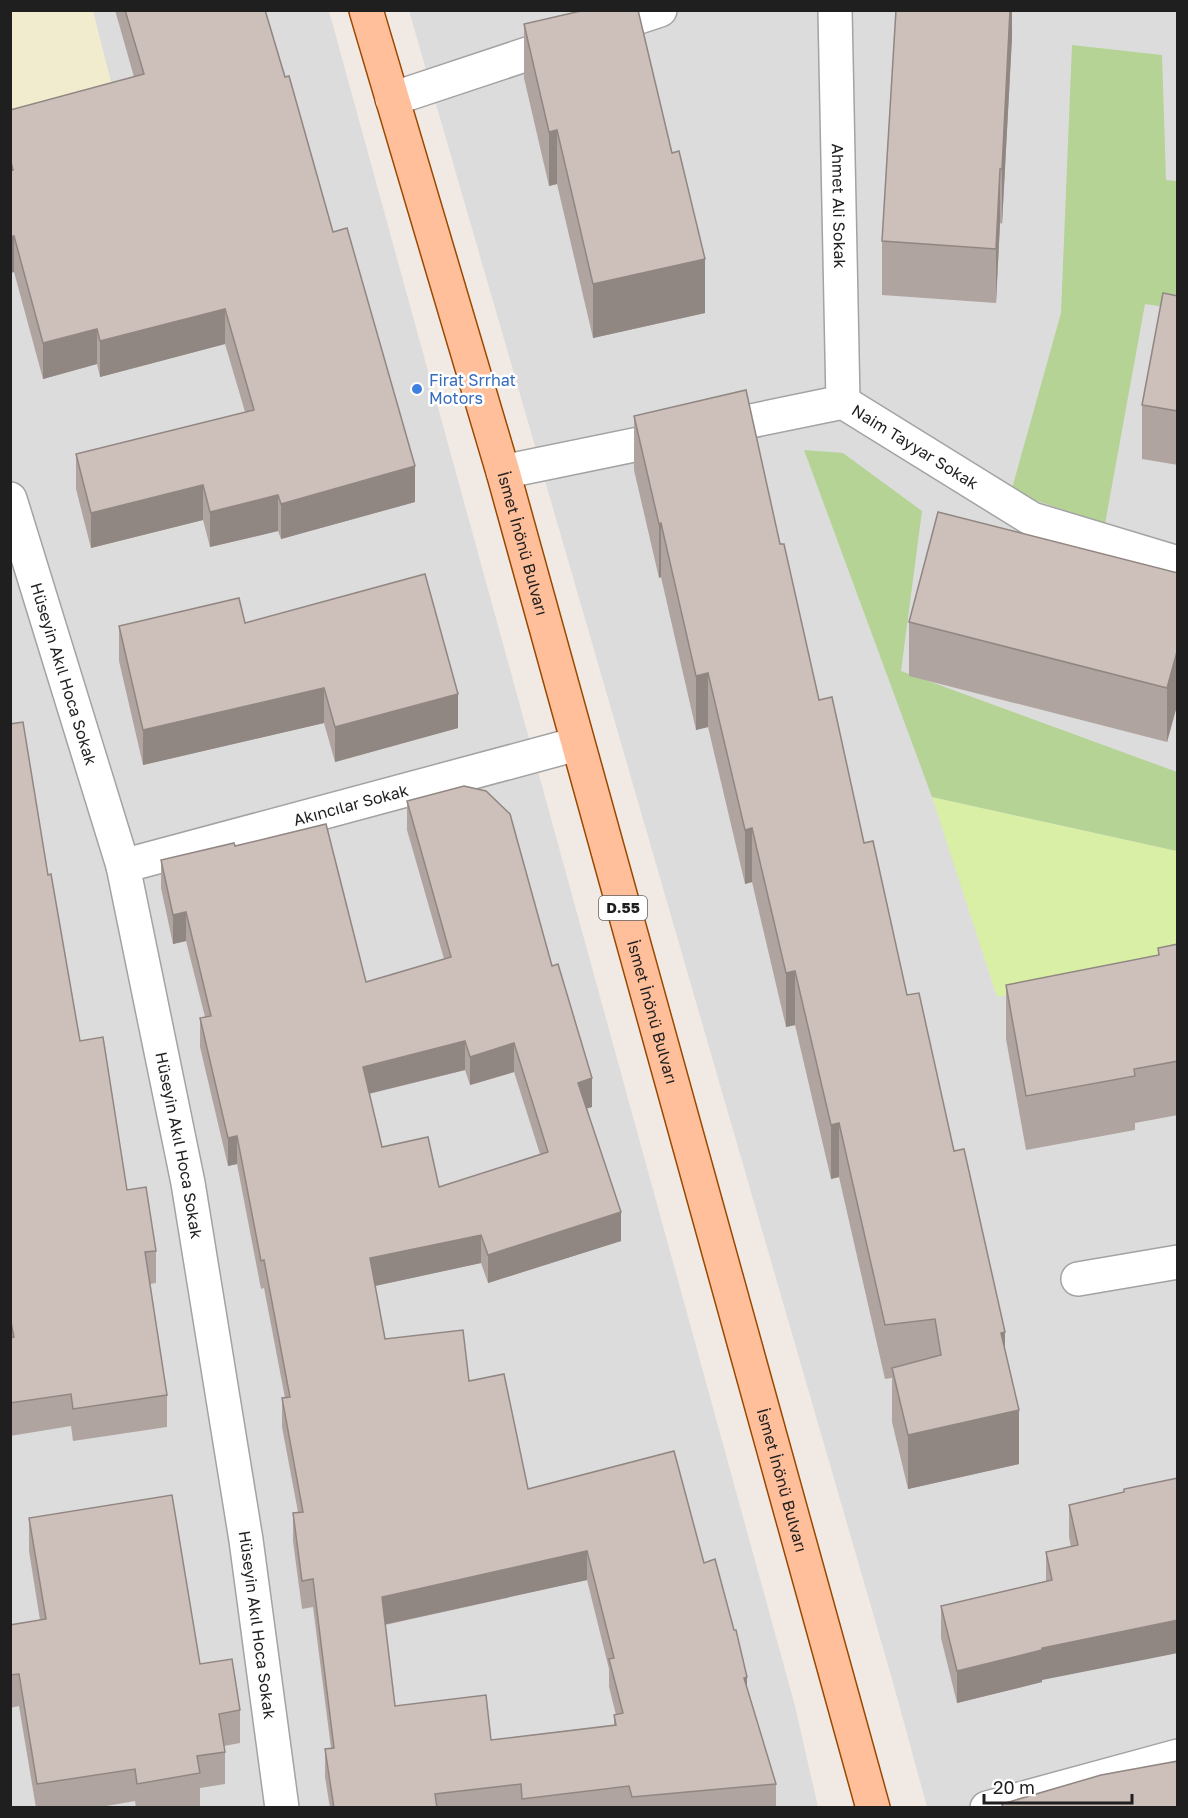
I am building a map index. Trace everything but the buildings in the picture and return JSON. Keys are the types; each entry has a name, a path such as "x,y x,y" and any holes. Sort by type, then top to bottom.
{"main road":[{"name":"İsmet İnönü Bulvarı","path":"371,15 392,99 503,472 873,1808"}],"street":[{"path":"392,99 660,10"},
{"name":"Ahmet Ali Sokak","path":"835,10 843,402"},
{"name":"Naim Tayyar Sokak","path":"503,472 843,402 1032,519 1178,563"},
{"name":"Hüseyin Akıl Hoca Sokak","path":"12,505 123,866 188,1183 246,1540 282,1808"},
{"name":"Akıncılar Sokak","path":"123,866 577,744"},
{"path":"1078,1279 1178,1262"},
{"path":"987,1808 1178,1756"}],"shaded area":[{"path":"11,11 329,11 795,1706 818,1807 11,1808"},
{"path":"11,11 93,11 117,105 11,132"},
{"path":"409,11 1177,11 1177,1807 927,1807 892,1679"}],"green space":[{"path":"1072,45 1162,55 1166,180 1177,181 1177,309 1145,304 1105,524 1011,492 1061,313"},
{"path":"804,450 843,453 922,511 901,671 1177,772 1177,851 932,797"},
{"path":"932,797 1177,851 1177,966 997,997"}],"place":[{"name":"Firat Srrhat Motors","path":"417,389"}]}
